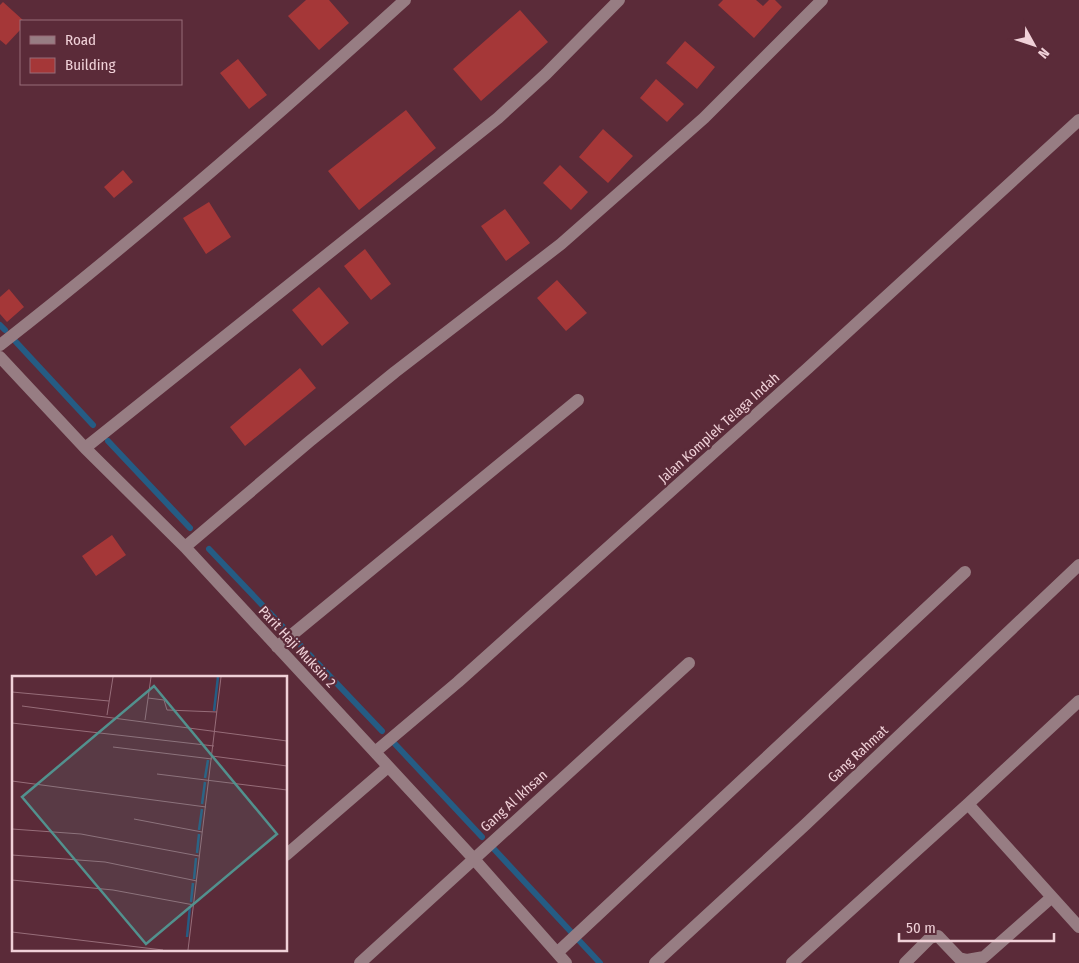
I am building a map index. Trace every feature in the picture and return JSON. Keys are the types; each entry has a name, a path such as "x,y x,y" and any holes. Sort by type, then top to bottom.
{"street":[{"path":"0,345 93,272 269,122 405,0"},
{"path":"85,448 498,118 546,74 619,0"},
{"path":"185,547 395,372 561,244 704,118 822,0"},
{"name":"Jalan Komplek Telaga Indah","path":"379,749 801,375 1079,120"},
{"name":"Parit Haji Muksin 2","path":"0,356 85,448 185,547 277,647 379,749 388,767 473,858 566,963"},
{"path":"277,647 578,400"},
{"name":"Gang Rahmat","path":"655,963 806,824 1079,564"},
{"path":"558,952 965,572"},
{"name":"Gang Al Ikhsan","path":"360,963 473,858 690,663"},
{"path":"792,963 968,804 1079,700"},
{"path":"288,853 388,767"},
{"path":"968,804 1079,927"},
{"path":"905,963 930,938 938,936 959,958 967,960 984,957 1052,897"}],"building":[{"path":"306,0 329,0 349,23 319,50 288,16"},
{"path":"723,0 756,0 763,6 769,0 775,0 782,7 754,38 718,5"},
{"path":"3,2 23,20 20,20 20,30 6,45 0,40 0,5"},
{"path":"520,10 548,42 481,101 453,69"},
{"path":"685,41 715,67 697,89 666,63"},
{"path":"238,59 267,95 249,109 220,73"},
{"path":"656,79 684,104 667,122 640,98"},
{"path":"406,110 436,148 359,210 328,171"},
{"path":"603,129 633,156 608,183 579,157"},
{"path":"560,165 588,192 571,210 543,183"},
{"path":"123,170 133,182 114,198 104,187"},
{"path":"209,202 231,237 206,254 183,218"},
{"path":"505,209 530,243 506,261 481,226"},
{"path":"365,249 391,284 371,300 344,266"},
{"path":"557,280 587,313 566,331 537,298"},
{"path":"319,287 349,323 322,346 292,310"},
{"path":"9,289 24,307 7,322 0,314 0,297"},
{"path":"300,368 316,388 245,446 230,427"},
{"path":"112,535 126,555 96,576 82,556"}],"waterway":[{"path":"0,325 5,330"},
{"path":"16,342 93,425"},
{"path":"108,441 190,528"},
{"path":"209,549 382,731"},
{"path":"395,744 482,837"},
{"path":"493,848 600,963"}]}
